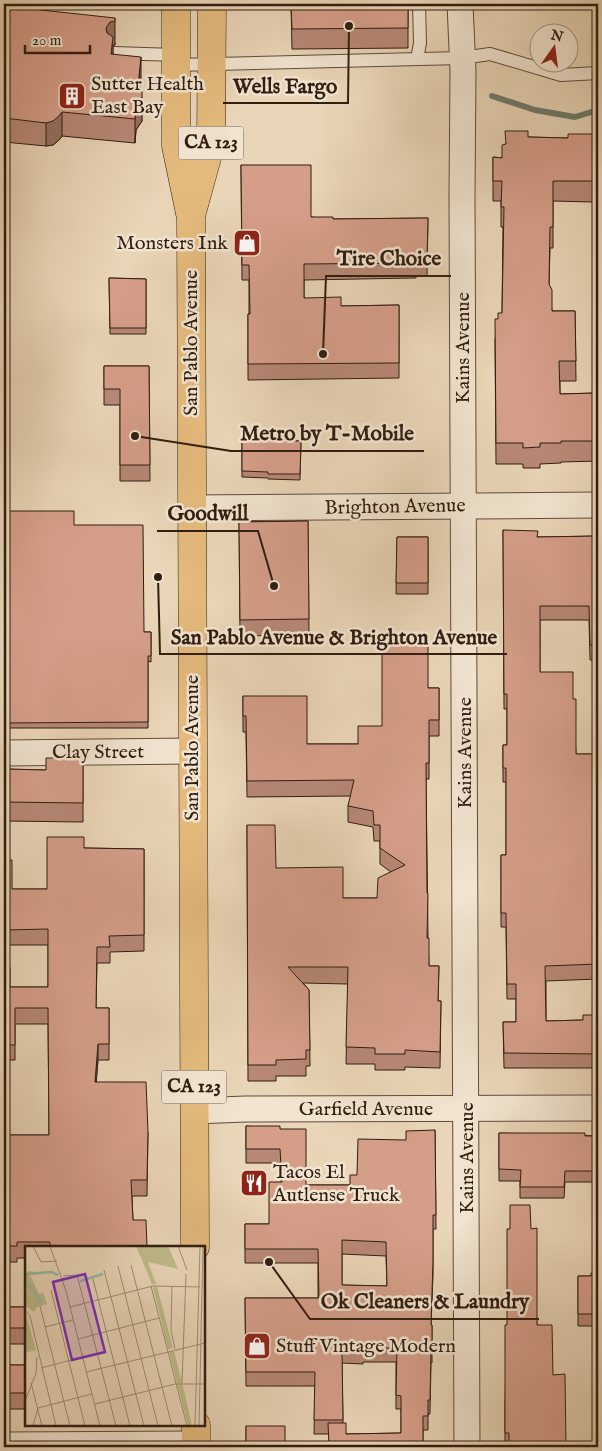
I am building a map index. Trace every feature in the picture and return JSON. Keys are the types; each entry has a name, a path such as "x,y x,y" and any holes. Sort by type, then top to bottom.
{"main road":[{"name":"San Pablo Avenue","path":"176,4 176,146 191,218 195,1246"},
{"name":"San Pablo Avenue","path":"191,218 211,143 212,4"}],"street":[{"name":"Kains Avenue","path":"460,4 462,58 468,1447"},
{"name":"Brighton Avenue","path":"192,508 598,505"},
{"name":"Clay Street","path":"4,752 192,751"},
{"name":"Garfield Avenue","path":"194,1111 246,1109 598,1108"},
{"path":"4,1445 196,1439"}],"lane":[{"path":"417,59 420,43 419,4"},
{"path":"114,53 212,64 462,58 490,54 561,75 598,73"}],"building":[{"path":"4,4 19,4 18,8 4,6"},
{"path":"291,4 408,4 408,28 292,29"},
{"path":"4,6 115,18 115,21 110,22 106,28 107,33 113,37 111,54 141,57 138,86 142,92 142,97 136,106 135,119 62,112 53,121 46,123 4,118"},
{"path":"505,131 528,131 528,137 568,138 568,134 598,134 598,257 594,257 593,181 553,181 553,227 550,227 549,284 552,290 552,311 575,311 576,361 559,361 560,394 596,393 596,370 598,370 598,441 561,441 561,443 540,443 540,447 523,448 523,443 496,443 495,319 498,319 498,313 502,313 504,207 501,207 502,181 493,181 493,157 502,158 502,145 506,144"},
{"path":"241,165 311,165 311,217 333,217 333,219 428,218 427,260 416,260 416,263 304,264 304,298 341,297 341,306 399,305 399,363 248,364 249,265 242,265"},
{"path":"109,278 146,279 146,328 110,328"},
{"path":"104,366 149,366 150,465 120,465 120,389 104,389"},
{"path":"242,440 301,441 300,474 268,474 268,472 242,471"},
{"path":"4,511 74,511 74,525 143,525 144,632 151,632 151,656 148,656 148,722 4,723"},
{"path":"308,521 309,619 240,620 239,522"},
{"path":"503,530 538,531 537,537 598,536 598,645 590,645 589,606 540,606 540,672 573,672 573,699 576,699 576,754 598,754 598,964 545,966 546,1021 583,1020 583,1015 598,1015 598,1054 504,1053 503,1022 516,1022 516,984 507,984 506,913 501,913 501,855 506,855 506,768 503,768 503,745 507,745 507,694 504,694"},
{"path":"397,537 428,537 428,583 396,583"},
{"path":"428,634 428,688 439,688 439,720 429,720 429,763 426,763 427,938 429,938 429,966 439,966 438,1001 441,1001 440,1052 405,1050 405,1054 375,1054 375,1048 346,1047 348,967 288,967 309,990 310,1050 306,1050 306,1059 276,1060 276,1065 248,1065 247,825 275,825 276,868 343,867 343,898 377,898 378,878 405,865 380,848 380,825 374,825 373,811 348,806 354,780 247,781 246,716 243,716 243,696 307,696 307,744 358,744 358,726 382,726 382,635"},
{"path":"46,758 83,758 83,803 4,802 4,769 46,770"},
{"path":"4,837 8,837 8,860 12,860 12,889 47,889 47,837 84,837 84,848 144,849 144,935 109,936 110,947 97,947 96,1008 109,1008 109,1044 98,1044 95,1082 146,1082 147,1180 131,1180 133,1220 146,1220 147,1246 50,1246 50,1242 17,1242 17,1246 8,1246 8,1307 25,1307 25,1328 7,1328 7,1365 25,1365 25,1393 4,1393 4,1135 49,1135 48,1008 15,1008 15,1045 7,1045 8,1073 4,1073","holes":["48,929 48,987 10,987 10,967 6,967 6,930"]},
{"path":"246,1126 280,1126 280,1129 306,1129 306,1185 350,1185 350,1175 357,1175 358,1139 406,1140 406,1131 435,1130 436,1215 433,1215 432,1349 428,1416 423,1416 423,1447 329,1447 328,1423 346,1423 346,1434 401,1433 401,1396 396,1395 397,1348 342,1350 343,1420 314,1420 315,1372 246,1372 245,1298 319,1298 318,1249 245,1249 245,1224 269,1224 269,1182 282,1182 280,1149 246,1149","holes":["342,1240 386,1242 387,1286 342,1285"]},
{"path":"499,1133 585,1133 585,1136 598,1136 598,1171 565,1171 564,1187 520,1187 521,1170 499,1169"},
{"path":"510,1205 530,1205 531,1229 537,1228 537,1325 552,1325 553,1375 565,1374 566,1447 509,1447 509,1433 505,1433 507,1229 510,1229"},
{"path":"591,1273 598,1273 598,1314 578,1314 578,1276 591,1276"},
{"path":"246,1426 285,1426 285,1447 246,1446"}],"waterway":[{"path":"492,96 535,110 575,117 598,110"}],"place":[{"name":"Wells Fargo","path":"349,26"},
{"name":"Sutter Health East Bay","path":"72,96"},
{"name":"Monsters Ink","path":"247,243"},
{"name":"Tire Choice","path":"323,354"},
{"name":"Metro by T-Mobile","path":"135,436"},
{"name":"San Pablo Avenue & Brighton Avenue","path":"158,577"},
{"name":"Goodwill","path":"274,586"},
{"name":"Tacos El Autlense Truck","path":"254,1183"},
{"name":"Ok Cleaners & Laundry","path":"269,1262"},
{"name":"Stuff Vintage Modern","path":"257,1346"}]}
